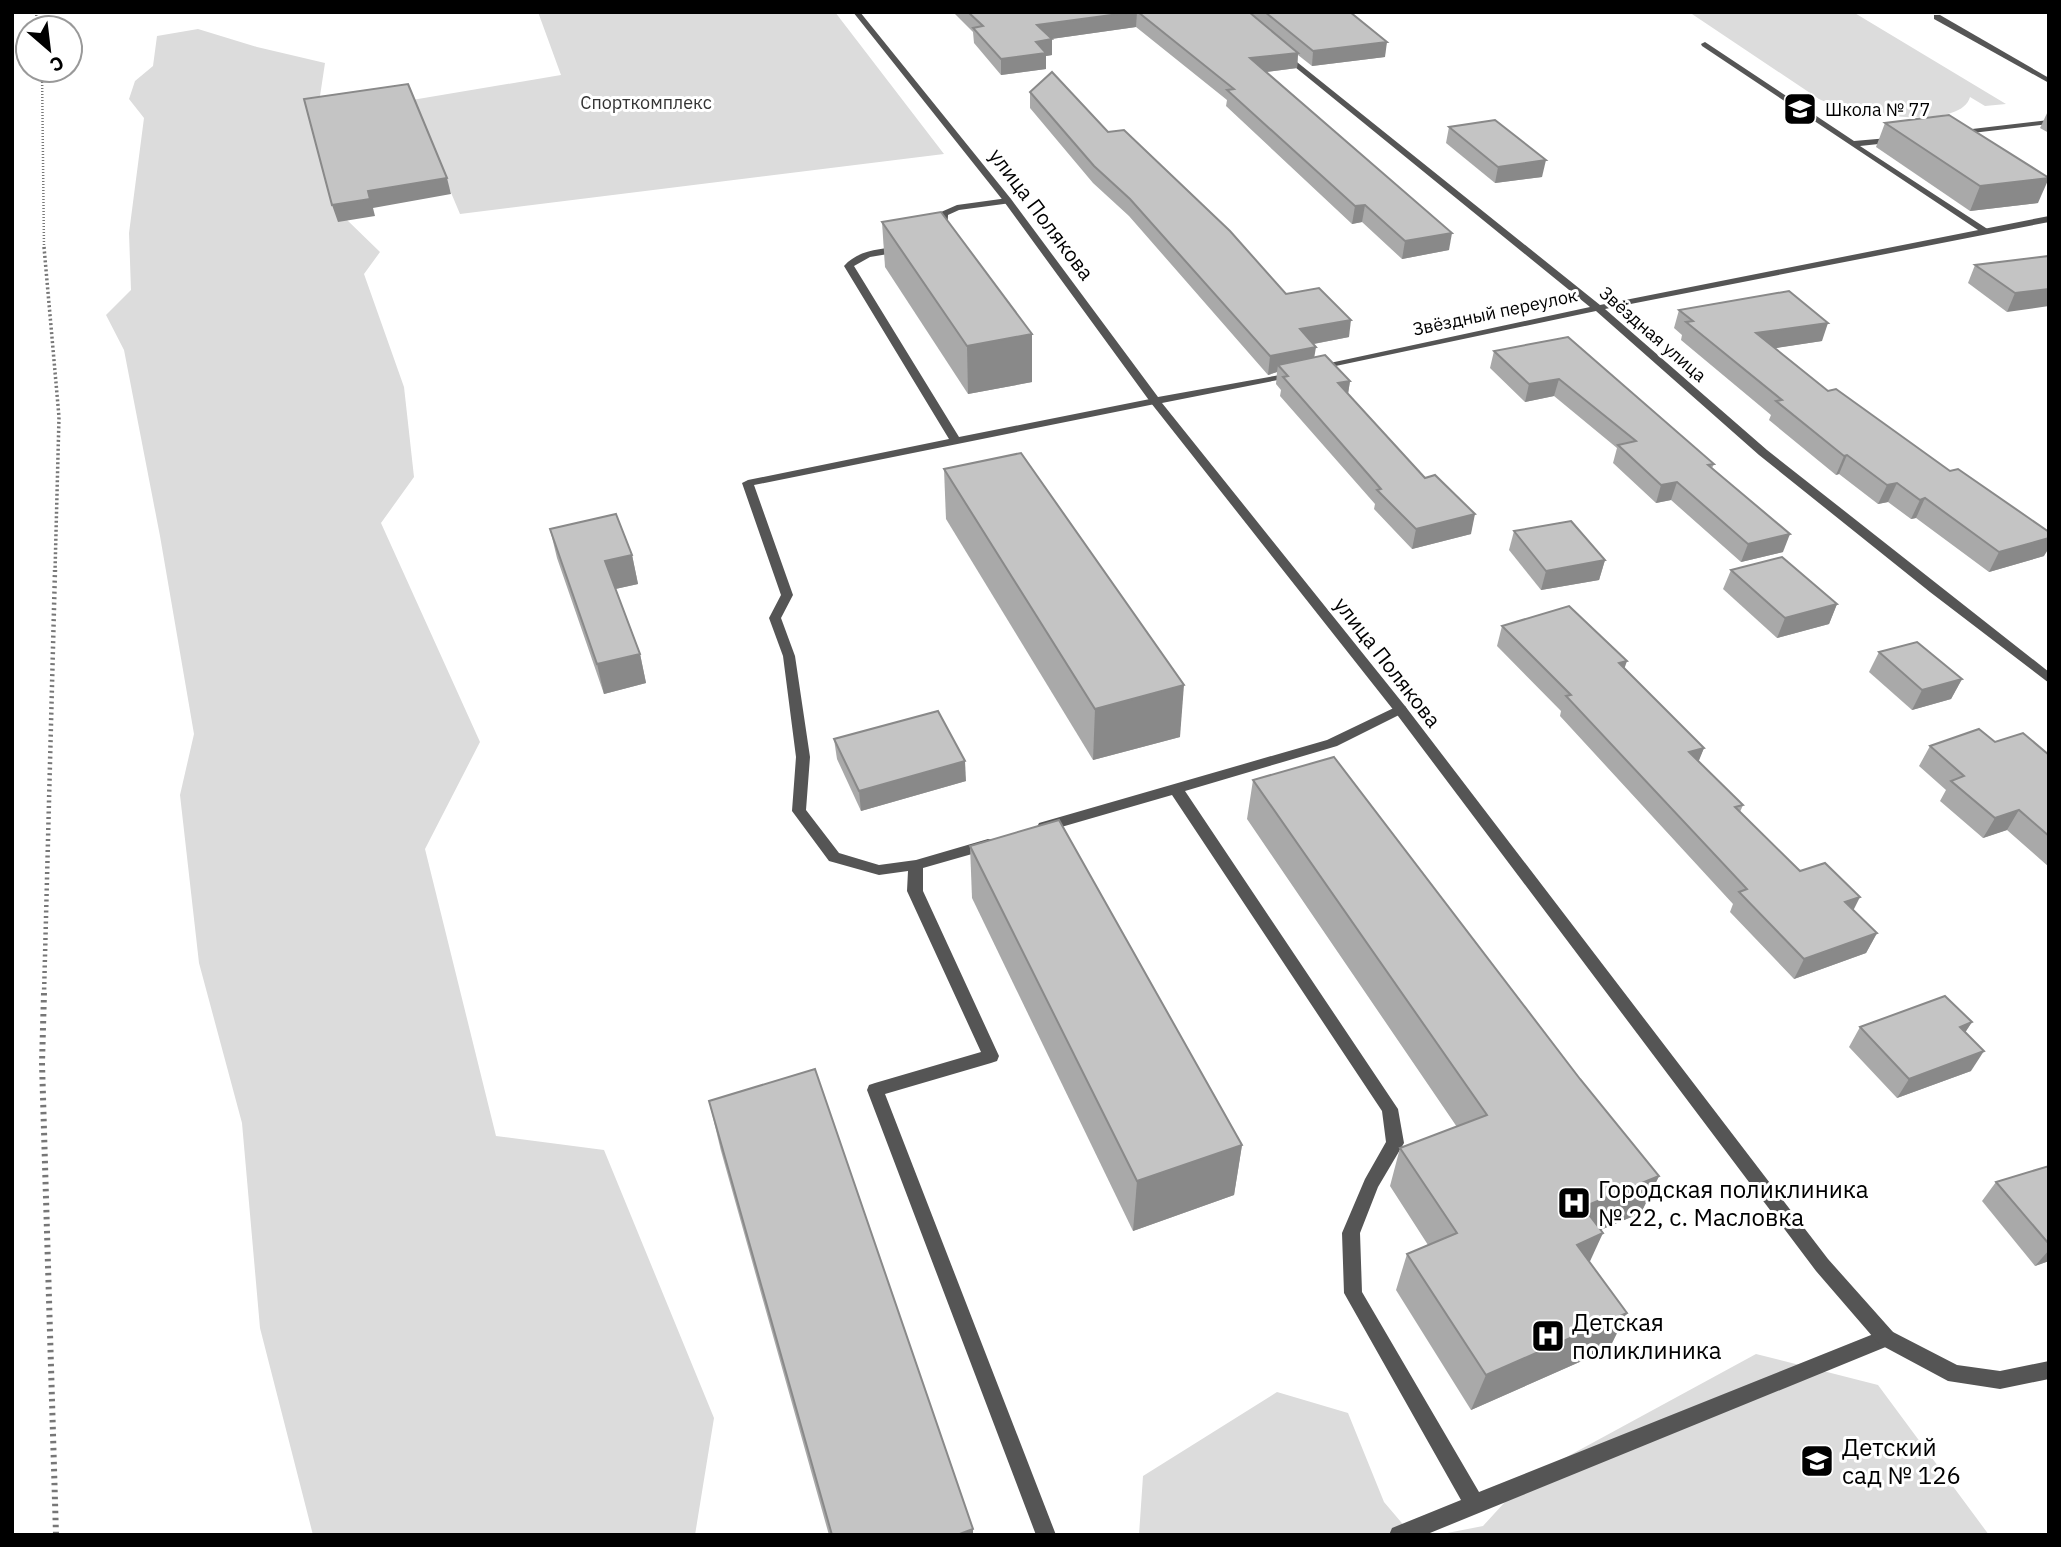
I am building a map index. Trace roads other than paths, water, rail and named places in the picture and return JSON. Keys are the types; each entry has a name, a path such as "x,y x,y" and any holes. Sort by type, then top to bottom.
{"street":[{"name":"улица Полякова","path":"856,12 1008,201 1155,401 1400,709 1822,1265 1886,1338"},
{"path":"1937,17 2049,81"},
{"path":"1705,44 1984,230"},
{"name":"Звёздная улица","path":"1278,48 1598,308 1637,344 1868,537 2049,679"},
{"path":"1944,134 2049,122"},
{"path":"1852,144 1905,138"},
{"path":"934,242 941,238 944,214 957,208 1008,201"},
{"name":"Звёздный переулок","path":"916,865 879,870 834,857 799,811 803,757 789,656 775,618 787,595 748,483 955,440 1218,391 1598,308 2049,219"},
{"path":"916,247 867,254 856,258 849,266 955,440"},
{"path":"1033,831 1332,743 1400,709"},
{"path":"1176,789 1390,1109 1395,1143 1371,1184 1351,1233 1353,1293 1474,1503"},
{"path":"1007,838 916,865 915,891 992,1056 875,1090 1046,1535"},
{"path":"1399,1535 1886,1338 1955,1374 2000,1380 2049,1370"}],"place":[{"name":"Школа № 77","path":"1800,109"},
{"name":"Городская поликлиника № 22, с. Масловка","path":"1574,1203"},
{"name":"Детская поликлиника","path":"1548,1336"},
{"name":"Детский сад № 126","path":"1817,1461"}],"park label":[{"name":"Спорткомплекс","path":"646,102"}]}
